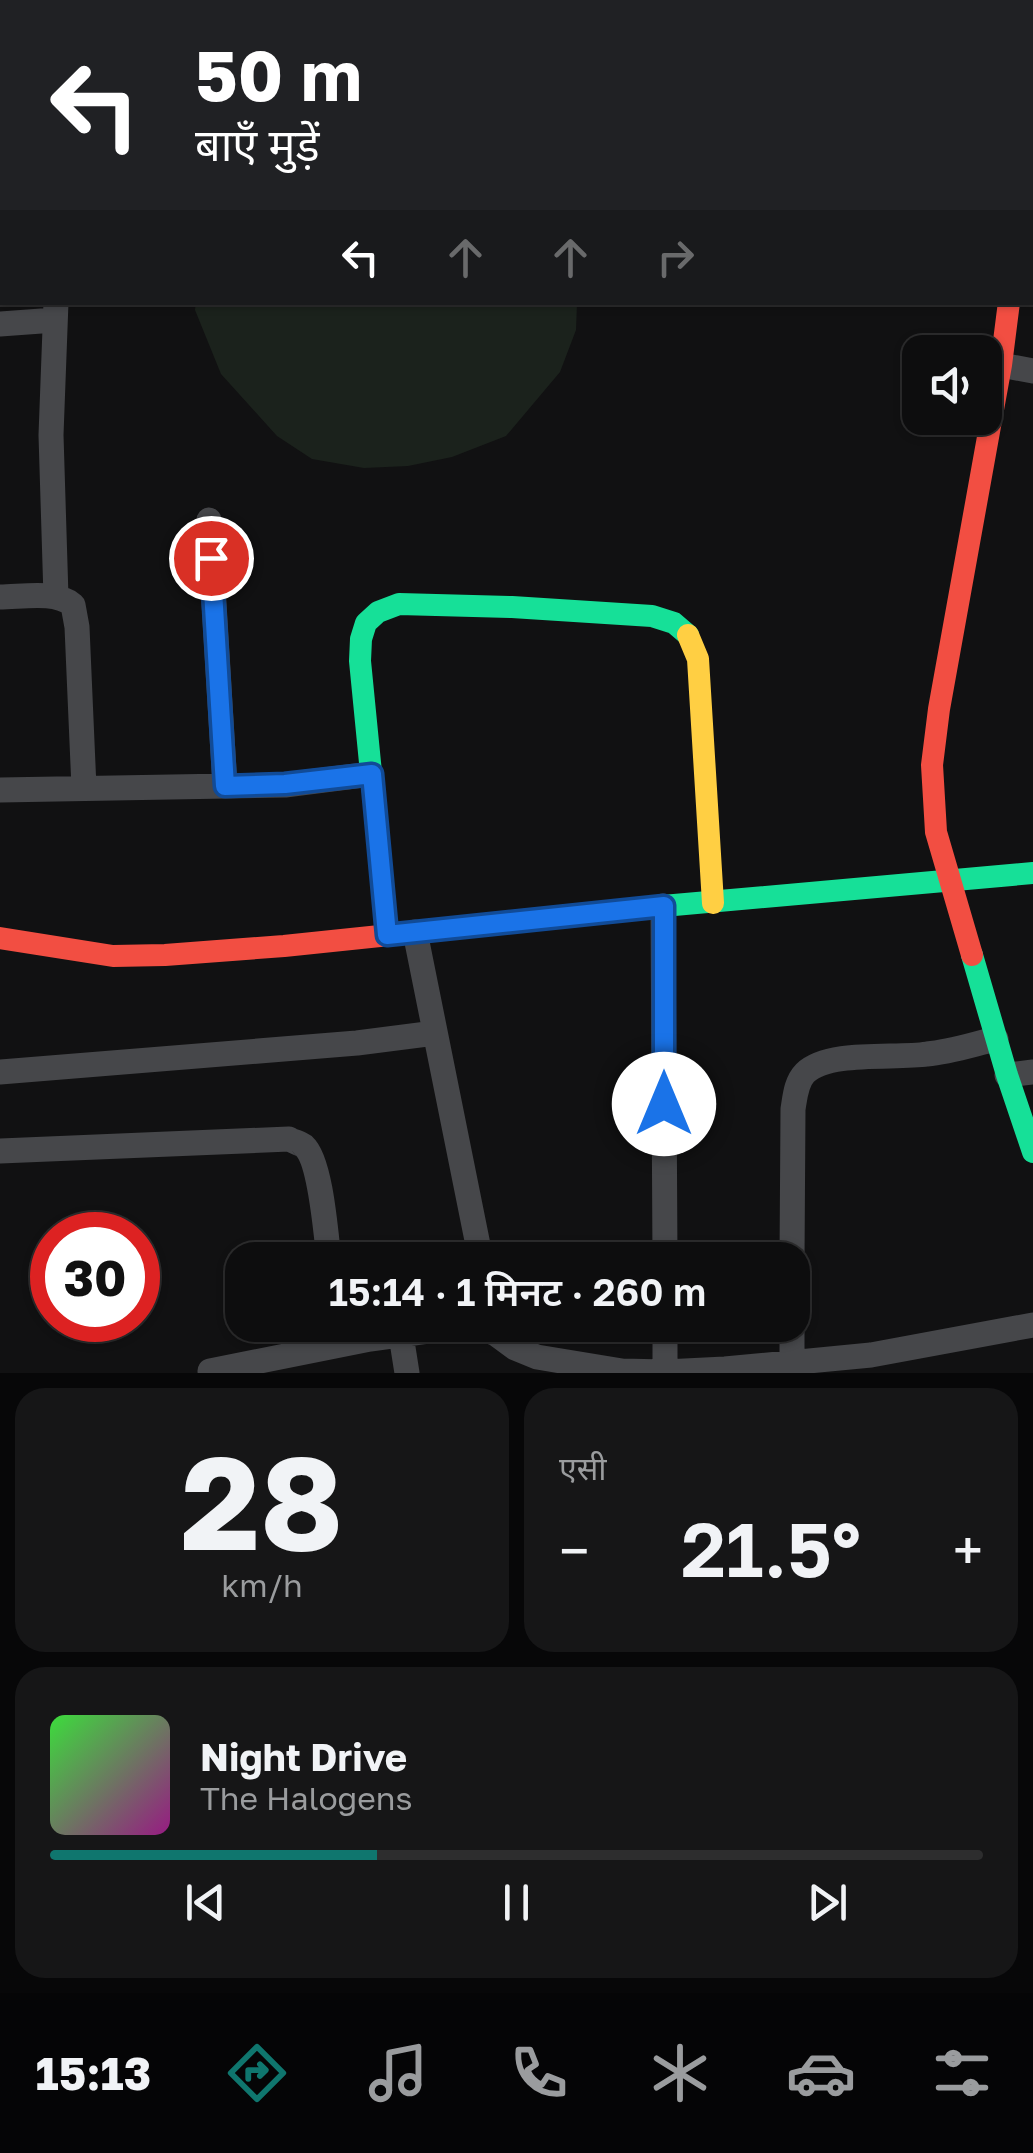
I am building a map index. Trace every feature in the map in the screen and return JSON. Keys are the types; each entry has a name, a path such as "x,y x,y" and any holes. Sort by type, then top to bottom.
{"street":[{"path":"1002,357 1009,305"},
{"path":"0,324 56,311 51,435 56,597"},
{"path":"1002,365 1033,371"},
{"path":"988,435 939,708 932,766 936,832 996,1039 1020,1074 1033,1152"},
{"path":"209,520 225,786"},
{"path":"0,597 56,597 73,605 84,788"},
{"path":"387,935 360,637 368,618 382,608 399,604 512,606 652,616 674,622 690,637 698,659 713,903"},
{"path":"0,790 285,784 372,774"},
{"path":"0,938 113,956 205,952 1033,873"},
{"path":"664,906 665,1242"},
{"path":"415,932 477,1242"},
{"path":"0,1072 435,1033"},
{"path":"792,1242 792,1109 802,1076 833,1060 931,1054 996,1039"},
{"path":"0,1151 289,1140 304,1146 312,1159 327,1242"},
{"path":"508,1342 537,1356 622,1371 665,1372 871,1355 1033,1326"},
{"path":"210,1371 313,1342"},
{"path":"402,1342 407,1373"},
{"path":"665,1342 665,1372"},
{"path":"792,1342 792,1362"}],"shaded area":[{"path":"196,305 577,305 576,330 560,372 506,436 452,457 408,466 364,468 312,459 277,436 221,374"}],"traffic: fast":[{"path":"387,935 360,661 366,623 378,612 399,604 512,607 652,616 674,623 688,635"},
{"path":"495,924 1033,873"},
{"path":"972,955 1033,1152"}],"traffic: slow":[{"path":"688,635 698,659 713,903"}],"traffic: jam":[{"path":"972,955 936,832 932,765 1009,305"},
{"path":"0,938 113,956 165,955 495,924"}],"route":[{"path":"211,558 225,786 372,774 387,935 664,906 664,1104"}]}
